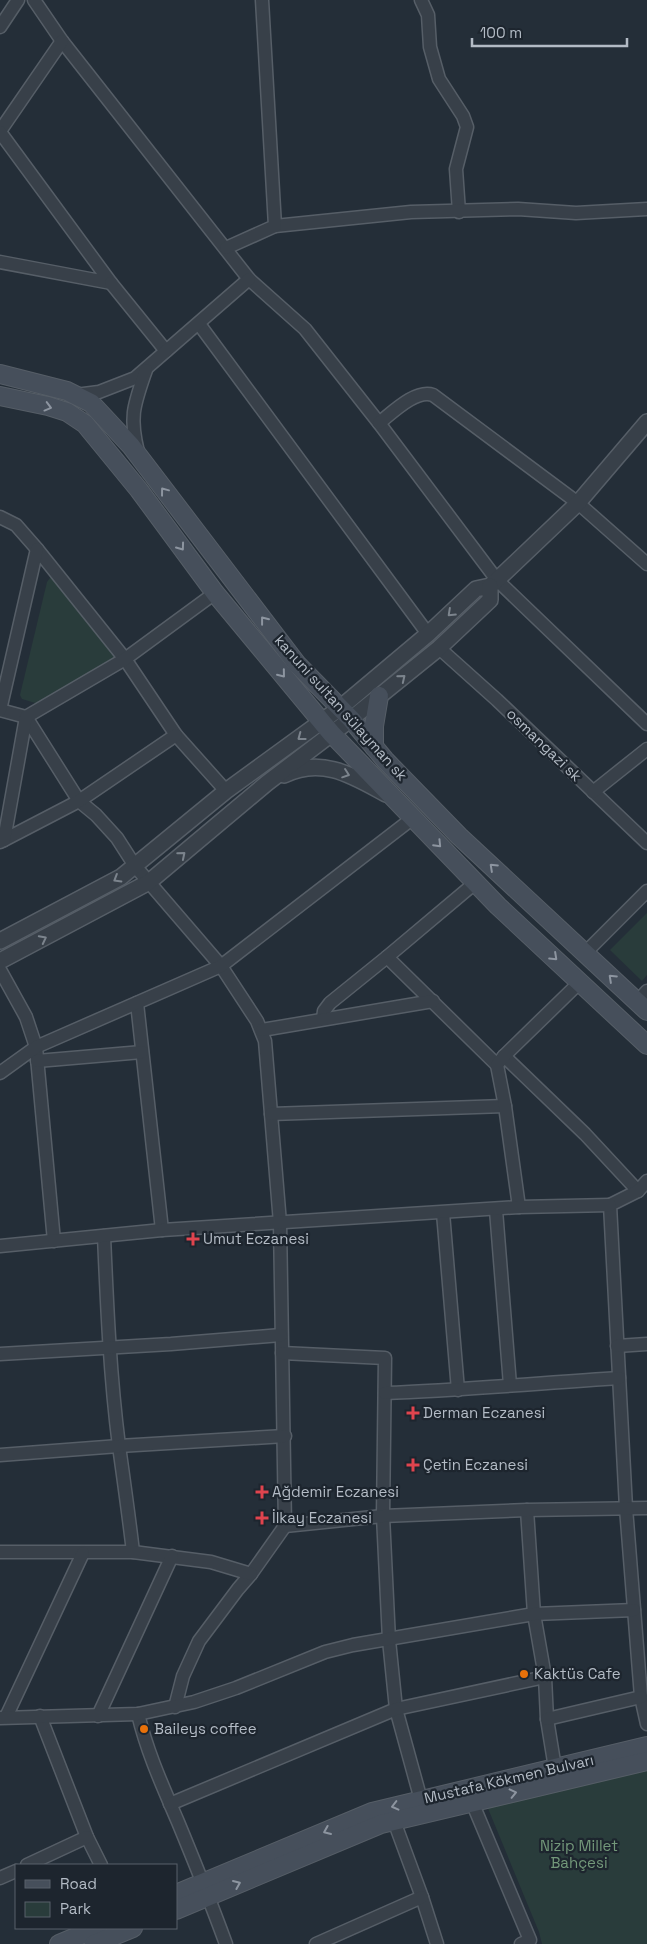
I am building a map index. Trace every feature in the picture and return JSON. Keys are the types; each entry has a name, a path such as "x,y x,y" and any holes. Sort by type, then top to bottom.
{"main road":[{"name":"kanuni sultan sülayman sk","path":"0,374 23,378 76,395 91,403 140,458 297,664 460,836 585,952 644,1001"},
{"path":"0,396 67,412 85,424 139,490 215,593 326,727 475,883 647,1045"},
{"path":"374,747 374,721 379,696"},
{"name":"Mustafa Kökmen Bulvarı","path":"382,1819 421,1800 647,1746"},
{"name":"Mustafa Kökmen Bulvarı","path":"382,1819 472,1802 647,1761"},
{"path":"178,1909 206,1890 382,1819"},
{"path":"178,1894 206,1890"},
{"path":"59,1944 95,1929"},
{"path":"94,1944 131,1929"}],"street":[{"path":"0,27 18,0"},
{"path":"34,0 62,42 249,278 304,330 379,423 494,583 647,724"},
{"path":"262,0 275,226"},
{"path":"421,0 428,14 430,47 439,79 463,116 467,127 456,169 460,212"},
{"path":"62,42 0,131 111,283 166,351"},
{"path":"226,248 275,226 411,212 518,209 576,213 647,209"},
{"path":"0,262 111,283"},
{"path":"76,395 99,392 135,378 199,324 249,278"},
{"path":"199,324 428,634"},
{"path":"140,458 132,424 134,405 147,368"},
{"path":"379,423 418,394 433,394 578,503 647,564"},
{"path":"345,714 476,589 494,583 578,503 647,422"},
{"path":"0,517 16,525 37,549 125,659 176,735 226,792"},
{"path":"37,549 0,710 26,717 79,801 96,815 117,838 135,866 221,966 252,1011 262,1030 267,1052 280,1223 285,1526 251,1574 199,1641 182,1676 175,1706"},
{"path":"0,942 120,877 226,792 345,714 379,696 439,648 490,600 494,583"},
{"path":"2,841 26,717 125,659 215,593"},
{"name":"osmangazi sk","path":"439,648 497,700 647,843"},
{"path":"0,961 149,882 267,783 326,727"},
{"path":"2,841 79,801 176,735"},
{"path":"593,792 647,749"},
{"path":"267,783 296,768 326,768 350,775 395,800"},
{"path":"0,1073 36,1047 221,966 414,818"},
{"path":"323,1019 324,1011 330,1003 388,957 475,883"},
{"path":"585,952 647,891"},
{"path":"388,957 433,1001 585,1134 638,1190"},
{"path":"0,970 26,1017 36,1047 54,1241"},
{"path":"500,1061 580,982"},
{"path":"262,1030 433,1001"},
{"path":"137,1003 162,1230"},
{"path":"37,1061 142,1052"},
{"path":"500,1061 504,1106 519,1208"},
{"path":"271,1114 504,1106"},
{"path":"0,1246 162,1230 519,1208 610,1205 638,1190 647,1181"},
{"path":"610,1205 626,1508 634,1610 642,1641 641,1697 647,1724"},
{"path":"496,1210 510,1385"},
{"path":"443,1213 458,1390"},
{"path":"104,1236 109,1347 119,1446 133,1552"},
{"path":"0,1354 281,1335"},
{"path":"617,1346 647,1344"},
{"path":"282,1353 385,1358 383,1516 389,1640 396,1709 421,1800"},
{"path":"385,1393 458,1390 619,1378"},
{"path":"0,1455 285,1436"},
{"path":"285,1526 383,1516 528,1510 647,1508"},
{"path":"528,1510 534,1614 545,1677 547,1719 555,1768"},
{"path":"0,1552 133,1552 210,1562 251,1574"},
{"path":"84,1553 3,1717 138,1714 175,1706 236,1688 325,1652 353,1645 534,1614 634,1610"},
{"path":"98,1716 172,1556"},
{"path":"170,1804 396,1709 545,1677"},
{"path":"547,1719 641,1697"},
{"path":"138,1714 144,1736 170,1804 226,1944"},
{"path":"40,1716 87,1837 101,1864"},
{"path":"472,1802 527,1943"},
{"path":"382,1819 422,1897 437,1944"},
{"path":"30,1864 87,1837"},
{"path":"0,1878 15,1871"},
{"path":"316,1944 422,1897"}],"green space":[{"path":"53,574 120,655 45,706 22,699 20,695 47,582"},
{"path":"647,913 647,975 642,981 610,950"},
{"name":"Nizip Millet Bahçesi","path":"647,1768 647,1944 542,1944 539,1932 487,1806"}],"place":[{"name":"Umut Eczanesi","path":"193,1239"},
{"name":"Derman Eczanesi","path":"413,1413"},
{"name":"Çetin Eczanesi","path":"413,1465"},
{"name":"Ağdemir Eczanesi","path":"262,1492"},
{"name":"İlkay Eczanesi","path":"262,1518"},
{"name":"Kaktüs Cafe","path":"524,1674"},
{"name":"Baileys coffee","path":"144,1729"}]}
